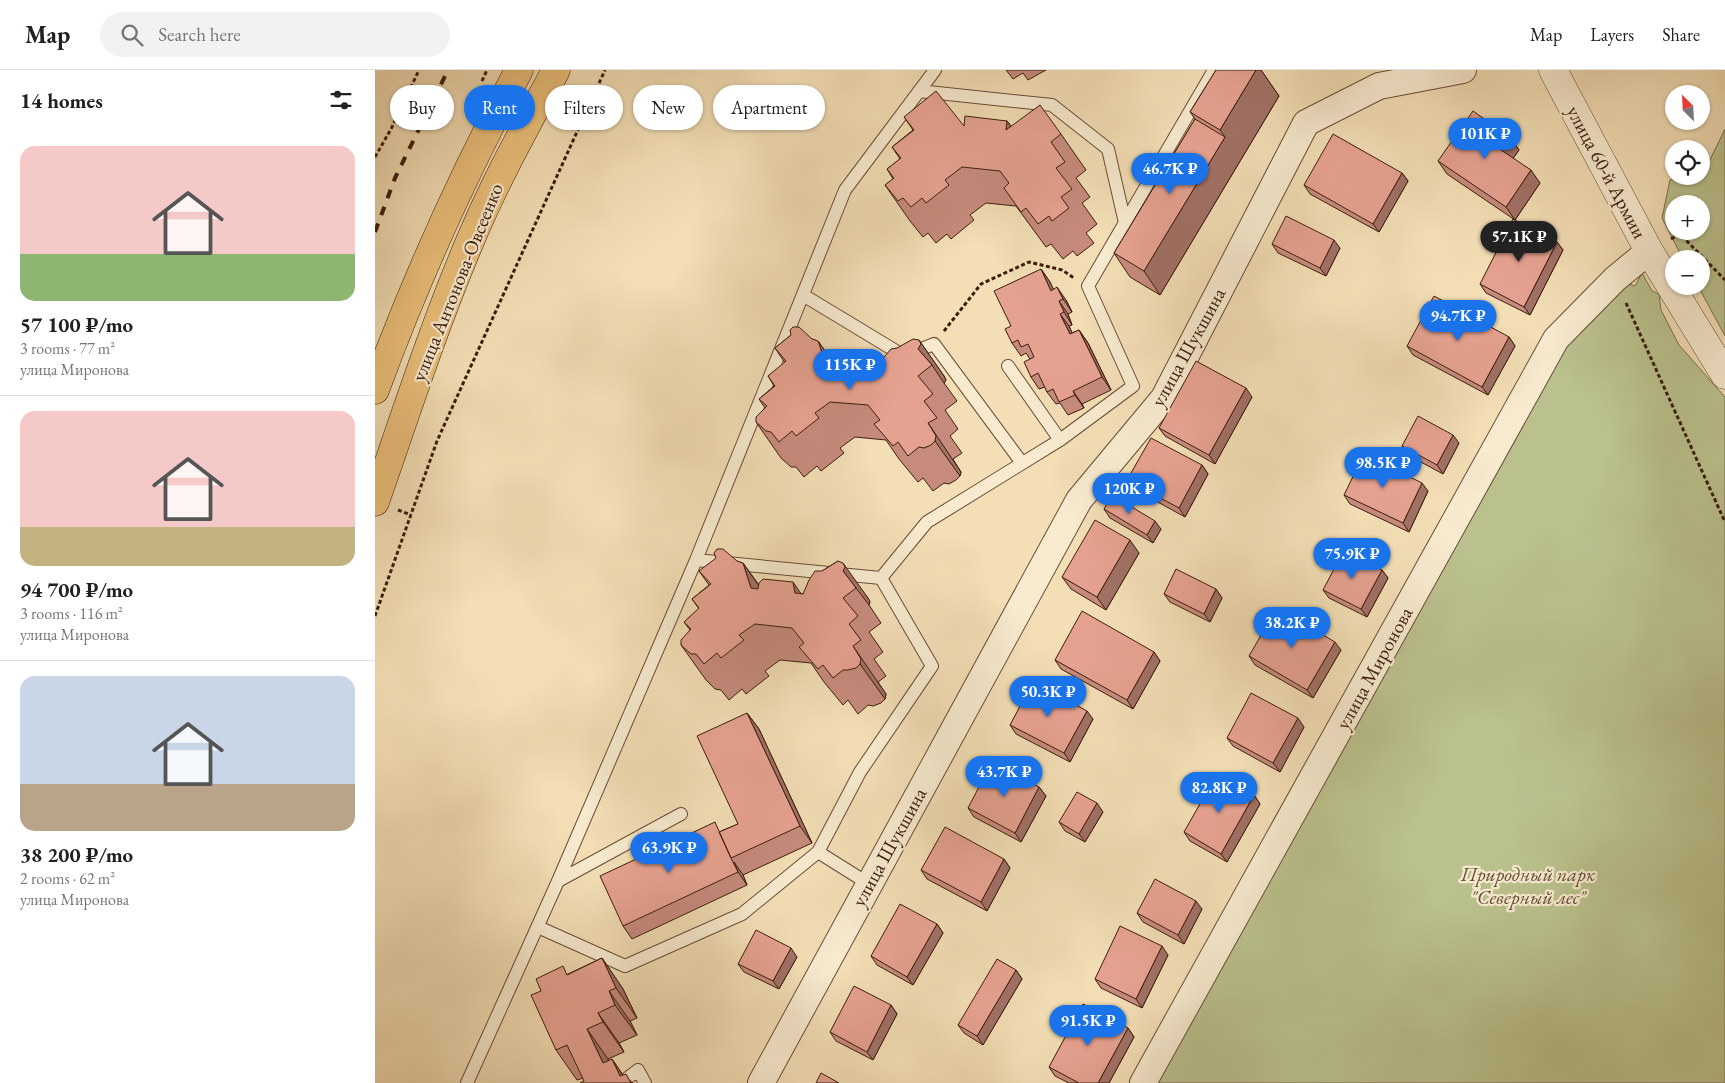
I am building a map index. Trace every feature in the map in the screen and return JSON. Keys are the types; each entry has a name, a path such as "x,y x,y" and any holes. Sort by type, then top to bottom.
{"highway":[{"name":"улица Антонова-Овсеенко","path":"375,390 401,320 484,135 519,70"},
{"name":"улица Антонова-Овсеенко","path":"375,502 434,333 468,245 513,149 556,70"}],"street":[{"name":"улица Шукшина","path":"761,1083 1079,500 1164,398 1306,123 1379,86 1463,70"},
{"name":"улица 60-й Армии","path":"1553,70 1649,251 1725,375"},
{"name":"улица Миронова","path":"1143,1083 1556,339 1615,279 1649,251"}],"lane":[{"path":"467,1083 697,560 845,190 935,70"},
{"path":"881,578 927,522 1060,440 1133,386 1089,286 1214,70"},
{"path":"919,91 1052,106 1108,149 1125,223"},
{"path":"803,295 904,356 934,344 1022,463"},
{"path":"1008,366 1060,440"},
{"path":"697,560 881,578"},
{"path":"537,927 625,966 742,914 818,852 859,772 932,666 881,578"},
{"path":"557,881 681,814"},
{"path":"818,852 869,884"},
{"path":"621,1083 638,1070 645,1083"}],"path":[{"path":"375,157 391,129 419,70"},
{"path":"375,616 437,441 605,70"},
{"path":"1649,251 1680,234 1725,280"},
{"path":"934,344 981,284 1029,262 1062,270 1089,286"},
{"path":"1615,279 1725,522"}],"green space":[{"path":"1725,129 1725,336 1703,295 1710,295 1710,250 1678,250 1673,240 1710,240 1710,195 1667,195 1669,185 1710,185 1710,160"},
{"path":"1665,204 1665,224 1662,218"},
{"name":"Природный парк \"Северный лес\"","path":"1642,273 1652,291 1659,294 1661,310 1679,345 1725,397 1725,1083 1143,1083 1556,339 1615,279 1635,286"}],"building":[{"path":"1216,70 1256,70 1220,130 1190,112"},
{"path":"936,91 964,126 965,116 1007,121 1006,130 1040,105 1061,134 1051,142 1065,162 1056,168 1072,189 1061,197 1069,208 1052,221 1049,216 1038,224 1026,208 1021,212 1004,188 1009,183 1000,171 962,167 945,180 949,185 926,203 922,198 911,207 903,198 898,201 885,185 894,178 887,169 901,158 892,147 914,130 904,117"},
{"path":"1473,111 1510,137 1501,150 1531,170 1506,207 1438,161"},
{"path":"1195,119 1225,137 1144,271 1114,253"},
{"path":"1333,134 1402,173 1373,224 1304,185"},
{"path":"1286,216 1334,240 1320,268 1272,244"},
{"path":"1513,219 1557,242 1524,307 1480,284"},
{"path":"1041,269 1051,291 1057,287 1063,299 1059,301 1064,312 1060,314 1070,334 1079,330 1102,377 1073,391 1075,395 1059,402 1053,389 1047,392 1038,373 1031,377 1024,362 1034,357 1028,344 1021,347 1018,340 1012,343 1005,329 1011,326 994,291"},
{"path":"1434,296 1509,337 1482,387 1407,346"},
{"path":"793,327 799,327 812,339 818,341 826,365 833,366 834,360 838,356 868,360 871,365 871,371 878,371 884,357 891,349 897,348 913,339 919,340 921,344 918,349 932,365 918,376 933,394 924,401 937,418 928,423 936,436 935,441 924,448 919,447 908,456 898,442 893,446 874,424 880,420 868,405 830,402 815,413 819,418 796,436 792,431 779,442 771,432 766,431 756,422 756,417 767,406 759,399 775,386 768,376 786,361 775,348 791,335 790,330"},
{"path":"1196,361 1246,388 1209,455 1159,428"},
{"path":"1418,416 1453,435 1437,465 1402,446"},
{"path":"1151,438 1202,465 1179,508 1127,480"},
{"path":"1364,454 1422,483 1403,523 1344,495"},
{"path":"1112,495 1155,521 1147,535 1104,509"},
{"path":"1095,520 1130,540 1097,597 1062,577"},
{"path":"717,549 723,549 737,561 743,563 751,588 758,589 759,583 763,579 793,582 795,593 803,594 815,571 822,571 838,561 843,563 845,567 843,571 856,588 843,598 858,616 849,624 861,640 853,646 861,659 860,664 856,668 843,670 833,678 823,665 818,669 799,647 804,643 792,628 755,624 739,635 744,640 721,658 717,653 704,664 696,654 691,654 681,645 681,640 691,629 684,622 699,608 692,599 711,584 699,571 716,558 714,553"},
{"path":"1344,550 1382,570 1361,609 1323,590"},
{"path":"1176,569 1216,589 1204,614 1164,594"},
{"path":"1277,608 1335,642 1307,690 1249,656"},
{"path":"1082,611 1154,652 1127,700 1055,660"},
{"path":"1033,682 1087,711 1064,753 1010,725"},
{"path":"1251,693 1298,718 1273,763 1227,738"},
{"path":"747,713 800,826 731,858 719,832 738,824 697,736"},
{"path":"992,762 1039,787 1015,833 968,808"},
{"path":"1217,774 1254,795 1221,854 1184,832"},
{"path":"1077,792 1097,803 1079,834 1059,822"},
{"path":"715,822 738,872 623,926 600,876"},
{"path":"945,827 1004,859 981,902 921,870"},
{"path":"1155,879 1196,901 1178,935 1137,913"},
{"path":"900,904 937,924 907,977 871,956"},
{"path":"1120,926 1162,946 1136,999 1095,979"},
{"path":"756,930 791,948 773,981 738,964"},
{"path":"602,958 616,988 609,991 615,1005 598,1013 603,1022 587,1029 603,1063 612,1059 620,1076 626,1074 631,1083 580,1083 584,1081 567,1045 556,1050 531,995 541,991 536,979 563,966 567,975"},
{"path":"997,959 1016,970 977,1036 958,1025"},
{"path":"854,986 891,1005 867,1052 830,1032"},
{"path":"1083,1004 1128,1028 1098,1083 1079,1083 1049,1067"},
{"path":"821,1073 839,1083 816,1083"}],"railway":[{"path":"375,232 395,178 448,70"}]}
